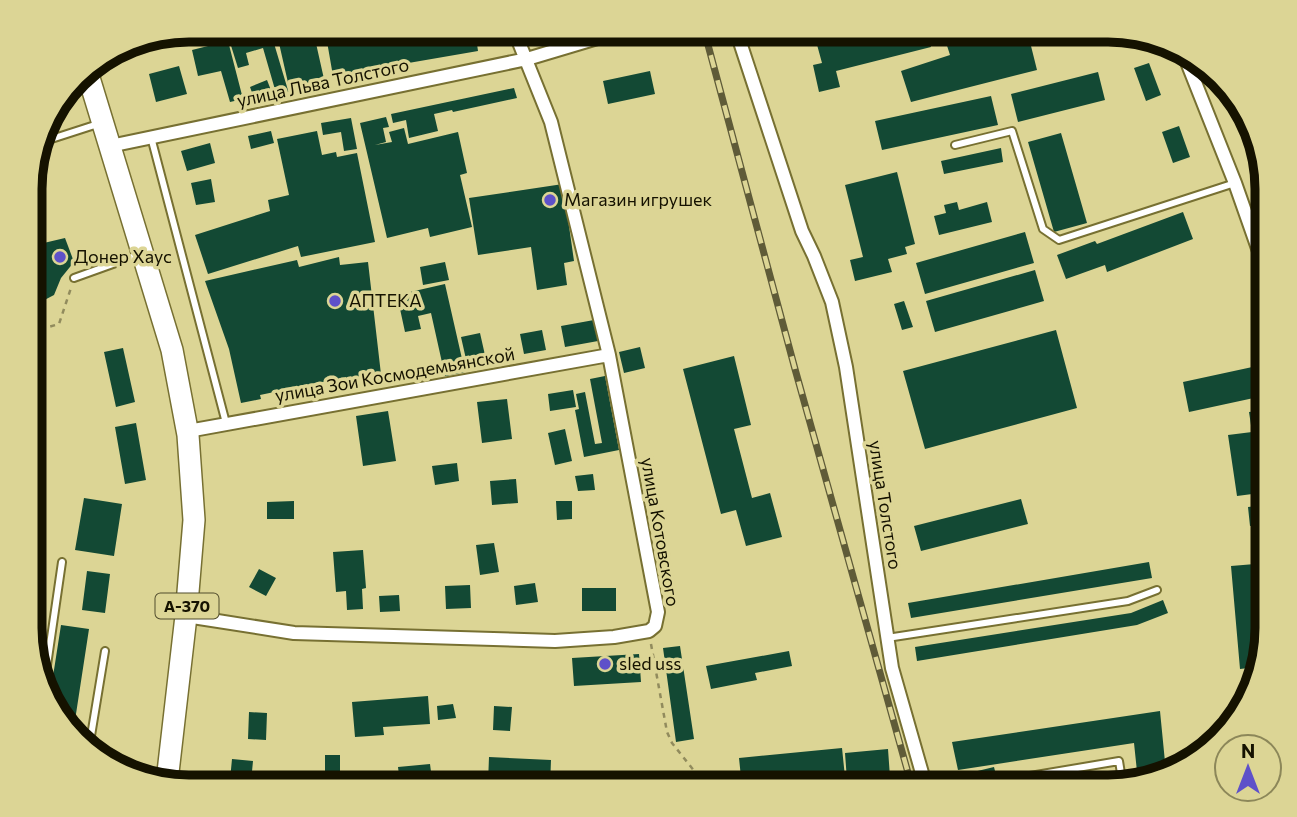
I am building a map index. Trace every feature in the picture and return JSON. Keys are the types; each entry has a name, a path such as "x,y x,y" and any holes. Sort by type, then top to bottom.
{"highway":[{"name":"А-370","path":"90,80 172,350 188,431 194,520 168,774"}],"street":[{"name":"улица Котовского","path":"186,617 294,633 570,642 649,631 655,626 658,612 609,355 551,122 519,42"},
{"name":"улица Льва Толстого","path":"110,146 527,59 584,42"},
{"name":"улица Толстого","path":"740,42 802,231 832,302 846,367 887,638 907,724 922,775"},
{"path":"1189,66 1255,240"},
{"name":"улица Зои Космодемьянской","path":"188,431 609,355"}],"lane":[{"path":"51,138 102,123"},
{"path":"955,145 1012,131 1042,229 1059,240 1235,183"},
{"path":"151,136 226,423"},
{"path":"74,278 143,253"},
{"path":"47,665 62,562"},
{"path":"887,638 1128,601 1157,590"},
{"path":"91,738 105,652"},
{"path":"1036,775 1119,761 1121,775"}],"path":[{"path":"42,329 59,324 74,278"},
{"path":"649,631 667,732 672,743 697,775"}],"building":[{"path":"228,42 243,99 230,102 221,71 198,76 192,50"},
{"path":"230,42 274,42 290,97 278,100 263,48 246,53 249,65 238,68"},
{"path":"279,42 316,42 324,79 289,87"},
{"path":"327,42 477,42 478,51 333,76"},
{"path":"816,42 930,42 931,47 836,71 840,87 819,92 813,65 822,63"},
{"path":"946,42 1030,42 1037,70 911,102 901,71 950,55"},
{"path":"1149,63 1161,95 1146,101 1134,68"},
{"path":"179,66 187,94 156,102 149,74"},
{"path":"650,71 655,94 608,104 603,81"},
{"path":"1098,72 1105,100 1018,122 1011,94"},
{"path":"267,80 274,98 256,104 250,87"},
{"path":"514,88 517,98 434,114 438,131 409,138 406,120 393,123 391,114"},
{"path":"991,96 998,125 882,150 875,121"},
{"path":"386,117 389,127 383,128 386,142 375,145 392,142 389,132 404,128 408,144 458,132 467,173 460,175 472,227 430,237 428,228 387,238 360,123"},
{"path":"351,118 357,149 344,151 341,132 323,135 321,123"},
{"path":"1179,126 1190,157 1173,163 1162,132"},
{"path":"271,131 274,143 251,149 248,136"},
{"path":"317,131 322,155 336,152 337,157 357,153 375,242 301,257 298,246 208,274 195,235 270,211 268,200 289,195 277,139"},
{"path":"1061,133 1087,223 1054,232 1028,142"},
{"path":"210,143 215,163 187,171 181,151"},
{"path":"1001,148 1003,162 944,174 941,161"},
{"path":"897,172 915,244 905,247 907,254 888,259 892,272 855,281 850,260 863,257 845,185"},
{"path":"211,179 215,202 196,205 191,183"},
{"path":"563,184 574,261 564,263 567,285 537,290 531,247 478,255 469,198"},
{"path":"957,202 959,210 987,202 992,222 939,235 934,216 946,213 944,205"},
{"path":"1183,212 1193,239 1107,272 1105,265 1066,279 1057,255 1095,241 1097,244"},
{"path":"1025,232 1034,263 925,294 916,263"},
{"path":"65,238 74,262 61,278 54,295 42,301 42,243"},
{"path":"339,257 340,265 368,262 382,383 368,386 366,377 346,381 346,377 260,395 261,399 241,403 229,349 205,281 297,260 299,267"},
{"path":"445,262 449,280 423,285 420,267"},
{"path":"1035,270 1044,301 935,332 926,301"},
{"path":"445,284 465,372 445,376 431,313 418,316 421,329 405,332 397,295"},
{"path":"904,301 913,327 902,330 894,304"},
{"path":"594,320 598,341 565,347 561,326"},
{"path":"542,330 546,350 524,354 520,334"},
{"path":"1056,330 1077,408 925,449 903,371"},
{"path":"480,333 487,364 468,368 461,337"},
{"path":"640,347 645,368 624,373 619,352"},
{"path":"123,348 135,402 116,407 104,352"},
{"path":"734,356 751,425 734,429 752,498 770,493 782,537 746,546 736,510 721,514 683,369"},
{"path":"1255,366 1255,398 1189,412 1183,382"},
{"path":"605,376 619,450 584,457 575,410 579,409 576,394 585,392 595,444 602,443 590,379"},
{"path":"573,390 576,407 550,411 548,394"},
{"path":"507,399 512,439 482,443 477,402"},
{"path":"388,411 396,461 363,466 356,416"},
{"path":"1255,411 1255,432 1252,432 1249,412"},
{"path":"136,423 146,480 125,484 115,427"},
{"path":"565,429 572,461 555,465 548,433"},
{"path":"1252,432 1255,494 1237,496 1228,435"},
{"path":"457,463 459,481 435,485 432,466"},
{"path":"593,474 595,490 578,491 575,476"},
{"path":"516,479 518,503 492,505 490,481"},
{"path":"84,498 122,504 114,556 75,550"},
{"path":"1021,499 1028,524 921,551 914,526"},
{"path":"294,501 294,519 267,519 267,502"},
{"path":"556,501 572,501 572,519 557,520"},
{"path":"1255,506 1255,525 1250,526 1248,507"},
{"path":"494,543 499,572 480,575 476,545"},
{"path":"363,550 366,588 362,589 363,609 347,610 346,591 336,592 333,552"},
{"path":"1149,562 1152,578 911,618 908,603"},
{"path":"1255,564 1255,638 1249,668 1240,669 1231,566"},
{"path":"259,569 276,578 266,596 249,587"},
{"path":"87,571 110,574 105,613 82,610"},
{"path":"535,583 538,602 516,605 514,586"},
{"path":"470,585 471,608 446,609 445,586"},
{"path":"582,588 616,588 616,611 582,611"},
{"path":"399,595 400,611 380,612 379,596"},
{"path":"1163,600 1168,613 1137,625 917,661 915,647 1131,613"},
{"path":"61,625 89,629 75,721 52,682"},
{"path":"680,646 694,739 676,742 663,648"},
{"path":"789,651 792,666 755,673 757,680 711,689 706,666"},
{"path":"639,654 641,682 574,686 572,658"},
{"path":"428,696 430,724 383,727 384,735 355,737 352,702"},
{"path":"453,704 456,718 438,720 437,706"},
{"path":"494,706 512,707 510,731 493,730"},
{"path":"1160,711 1165,764 1137,772 1134,743 958,770 952,742"},
{"path":"249,712 267,713 266,740 248,739"},
{"path":"842,748 845,775 741,775 739,758"},
{"path":"888,749 890,775 847,775 845,753"},
{"path":"325,755 340,755 340,775 325,775"},
{"path":"489,757 551,760 550,775 488,775"},
{"path":"232,759 253,761 252,775 230,775"},
{"path":"430,764 431,775 399,775 398,767"},
{"path":"994,767 996,775 961,775"}],"railway":[{"path":"707,42 909,775"}],"place":[{"name":"Магазин игрушек","path":"550,200"},
{"name":"Донер Хаус","path":"60,257"},
{"name":"АПТЕКА","path":"335,301"},
{"name":"sled uss","path":"605,664"}]}
